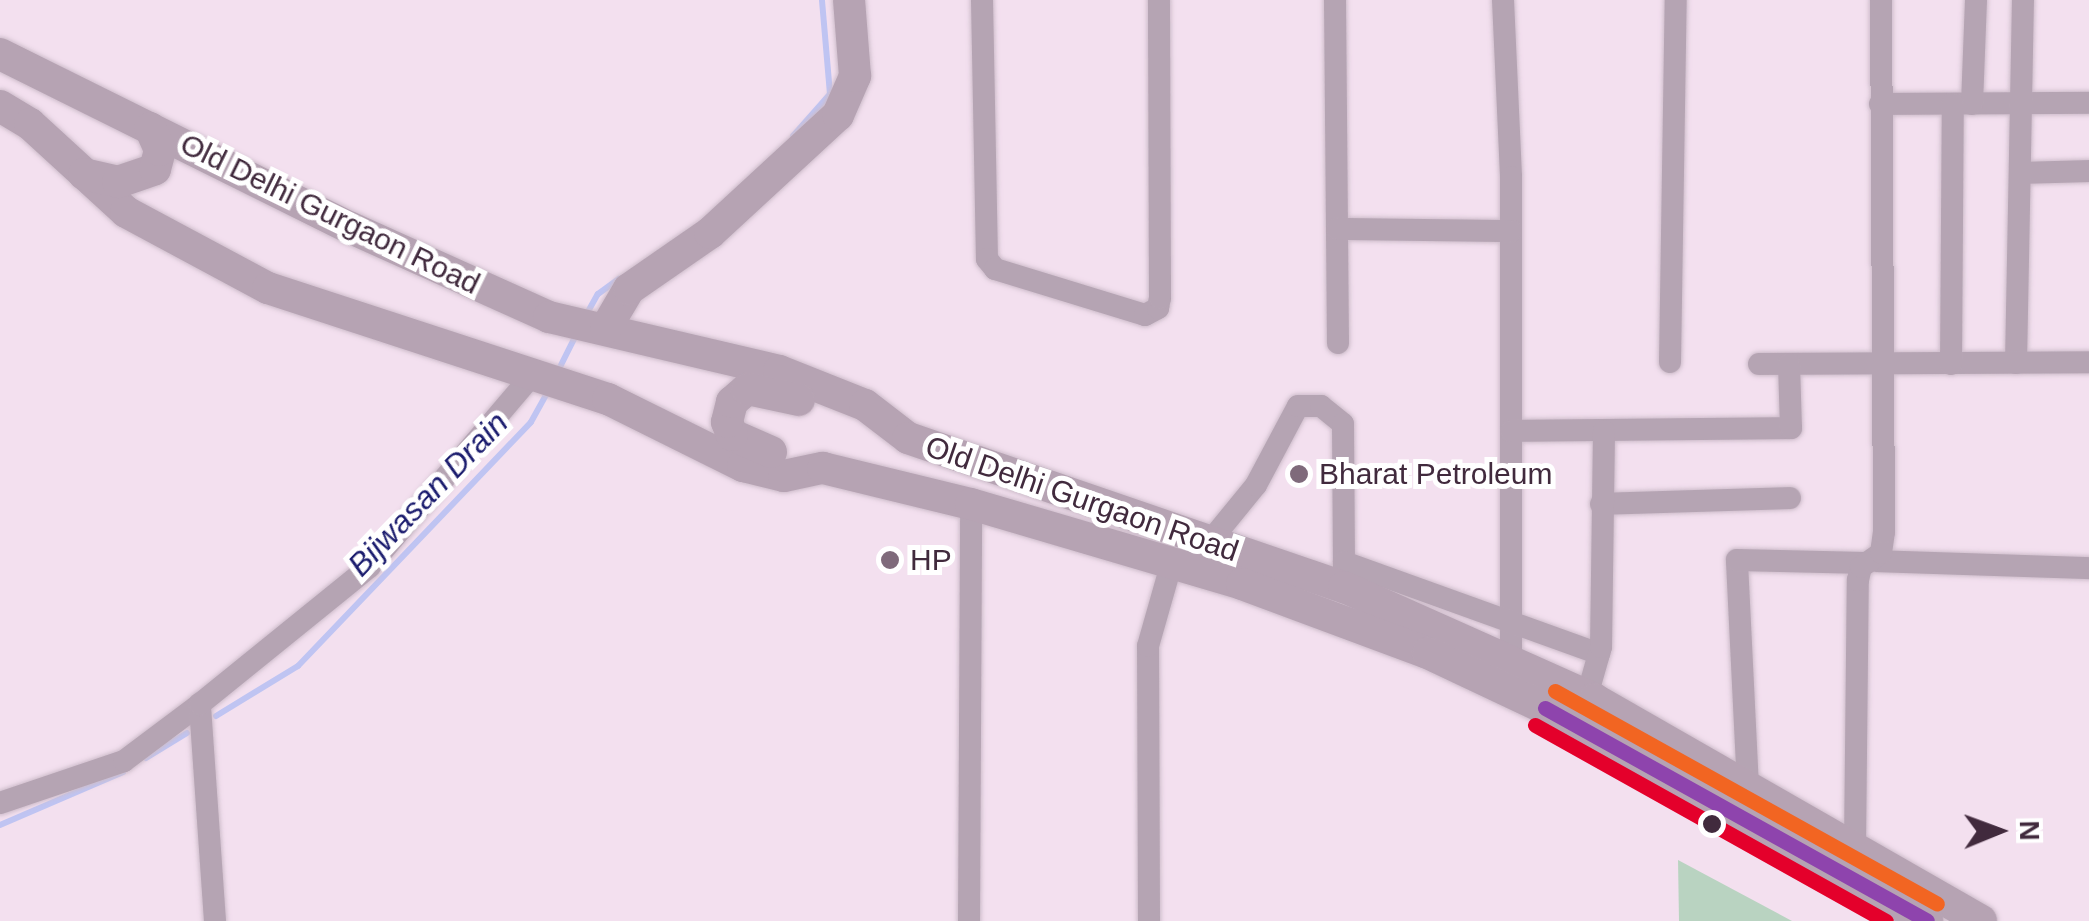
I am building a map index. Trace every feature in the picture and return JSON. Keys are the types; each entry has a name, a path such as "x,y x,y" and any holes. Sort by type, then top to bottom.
{"main road":[{"path":"593,326 629,289 710,233 838,115 854,76 849,0"},
{"name":"Old Delhi Gurgaon Road","path":"0,54 351,228 549,317 779,371 865,404 908,438 1207,546 1344,574 1511,664 1927,921"},
{"name":"Old Delhi Gurgaon Road","path":"0,106 126,212 268,288 657,418 742,466 784,476 823,468 971,504 1172,562 1583,710 1748,787 1981,921"},
{"path":"84,174 118,182 155,169 160,150 150,128"},
{"path":"823,468 732,435 727,422 732,402 747,389 768,389 908,438"}],"street":[{"path":"982,0 987,259 995,268 1146,315 1158,308 1160,298 1159,0"},
{"path":"1334,0 1338,343"},
{"path":"1503,0 1510,231 1511,664"},
{"path":"1670,362 1676,0"},
{"path":"1855,847 1858,580 1884,532 1881,0"},
{"path":"1951,364 1962,104 1976,0"},
{"path":"2016,363 2023,0"},
{"path":"1880,104 2089,103"},
{"path":"2021,172 2089,171"},
{"path":"1336,229 1510,231"},
{"path":"1760,364 2089,362"},
{"path":"1511,431 1790,428 1788,364"},
{"path":"0,804 124,761 200,704 370,567 548,379"},
{"path":"1207,546 1256,486 1298,406 1310,404 1335,412 1344,424 1344,574 1511,620 1599,654"},
{"path":"1583,710 1599,654 1604,431"},
{"path":"1601,504 1790,498"},
{"path":"970,921 971,504"},
{"path":"1748,787 1737,560 2089,568"},
{"path":"1149,921 1148,646 1172,562"},
{"path":"200,704 216,921"}],"green space":[{"path":"1678,860 1792,921 1679,921"}],"waterway":[{"name":"Bijwasan Drain","path":"793,136 830,94 822,0"},
{"name":"Bijwasan Drain","path":"585,317 598,294 619,279"},
{"name":"Bijwasan Drain","path":"558,371 577,333"},
{"name":"Bijwasan Drain","path":"216,716 298,666 531,422 548,391"},
{"name":"Bijwasan Drain","path":"146,758 187,733"},
{"name":"Bijwasan Drain","path":"0,825 123,772"}],"transit line":[{"path":"1555,691 1937,904"},
{"path":"1545,708 1927,921"},
{"path":"1535,725 1886,921"}],"place":[{"name":"Bharat Petroleum","path":"1299,474"},
{"name":"HP","path":"890,560"}]}
